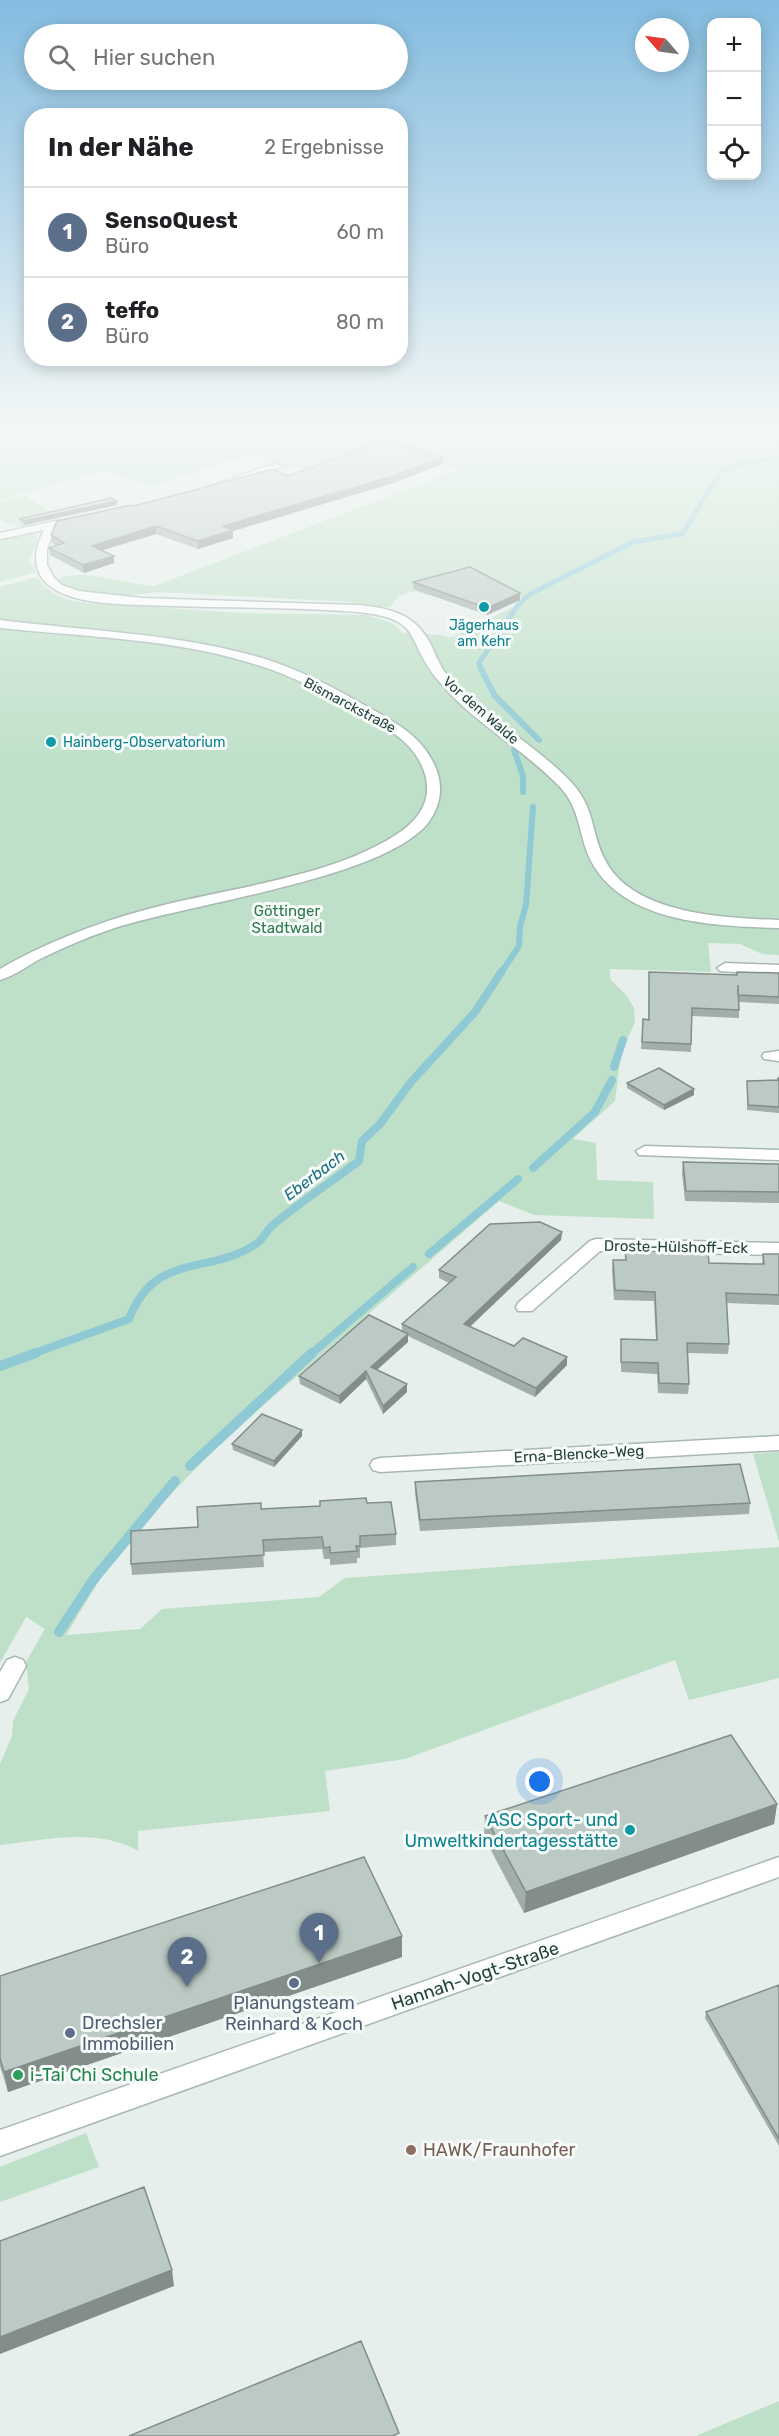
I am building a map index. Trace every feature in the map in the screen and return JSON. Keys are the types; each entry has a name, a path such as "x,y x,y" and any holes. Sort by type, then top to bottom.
{"street":[{"name":"Vor dem Walde","path":"45,540 39,551 40,562 54,583 76,592 126,600 358,609 405,618 417,630 443,678 519,742 579,800 587,814 598,862 608,876 620,886 658,906 694,917 779,924"},
{"name":"Bismarckstraße","path":"0,624 184,646 255,660 282,669 409,737 424,752 432,769 433,787 429,811 421,822 387,844 362,855 273,883 111,924 57,944 0,975"},
{"path":"725,968 779,970"},
{"path":"645,1151 779,1155"},
{"name":"Droste-Hülshoff-Eck","path":"525,1307 596,1245 779,1250"},
{"name":"Erna-Blencke-Weg","path":"380,1465 779,1443"},
{"path":"0,1693 15,1666"},
{"name":"Hannah-Vogt-Straße","path":"0,2144 779,1867"}],"green space":[{"path":"0,540 38,540 29,561 36,572 0,582"},
{"name":"Göttinger Stadtwald","path":"275,540 779,540 779,955 762,954 740,944 708,943 711,972 610,969 610,979 626,995 634,1008 635,1022 621,1054 615,1101 573,1139 596,1143 597,1180 653,1182 654,1219 534,1215 499,1201 223,1440 155,1511 102,1576 66,1635 140,1629 162,1609 319,1597 345,1578 779,1547 779,1678 689,1700 675,1660 405,1759 325,1771 330,1811 138,1831 138,1851 106,1839 89,1837 53,1838 0,1845 0,1764 12,1736 13,1721 29,1689 26,1662 45,1629 26,1617 0,1663 0,587 37,577 54,594 78,602 241,613 367,615 392,623 403,633 441,635 451,638 527,600 485,584 461,586 427,595 415,591 399,596 390,607 357,607 352,602 156,592 119,596 90,594 66,586 58,579 79,575 154,586"},
{"path":"779,1452 779,1542 753,1454"},
{"path":"86,2133 99,2167 0,2202 0,2167"},
{"path":"779,2401 779,2436 696,2436"}],"building":[{"path":"59,540 112,540 92,546 114,556 83,565 49,548 64,543"},
{"path":"470,567 520,593 487,608 413,582"},
{"path":"649,972 737,975 737,972 779,973 779,997 738,995 739,1010 692,1008 691,1044 642,1042 643,1019 649,1020"},
{"path":"659,1068 694,1089 664,1105 627,1083"},
{"path":"778,1078 779,1107 748,1105 747,1081 778,1080"},
{"path":"683,1162 779,1164 779,1192 686,1191"},
{"path":"540,1222 562,1232 464,1324 514,1346 523,1338 567,1357 536,1388 402,1324 456,1277 439,1270 490,1224"},
{"path":"625,1250 708,1253 709,1263 764,1264 763,1254 779,1254 779,1295 726,1293 729,1344 687,1343 689,1384 659,1383 658,1363 621,1362 621,1339 657,1340 655,1292 615,1290 613,1260 626,1260"},
{"path":"369,1315 408,1334 371,1367 407,1384 383,1406 366,1371 339,1396 299,1376"},
{"path":"262,1414 302,1430 274,1461 232,1444"},
{"path":"740,1464 750,1503 420,1520 415,1482"},
{"path":"366,1498 367,1503 391,1502 396,1534 360,1536 360,1546 356,1546 357,1551 330,1553 330,1547 324,1548 322,1537 263,1540 264,1555 131,1564 131,1531 198,1527 197,1507 261,1503 261,1509 320,1506 320,1501"},
{"name":"ASC Sport- und Umweltkindertagesstätte","path":"731,1735 777,1804 526,1892 485,1816"},
{"path":"364,1857 402,1936 4,2072 0,2058 0,1976"},
{"path":"779,1985 779,2139 706,2012"},
{"path":"144,2187 172,2270 0,2337 0,2241"},
{"path":"361,2341 399,2433 393,2436 129,2436"}],"waterway":[{"name":"Eberbach","path":"481,669 479,663 518,605 530,594 633,542 647,540"},
{"name":"Eberbach","path":"481,669 495,696 539,740"},
{"path":"514,750 523,776 523,792"},
{"name":"Eberbach","path":"501,973 519,946 520,926 526,905 533,807"},
{"name":"Eberbach","path":"32,1354 129,1319 140,1298 153,1283 168,1274 238,1254 256,1244 274,1224 359,1161 362,1141 380,1124 411,1082 475,1012 502,971"},
{"path":"614,1067 623,1040"},
{"path":"533,1168 595,1112 612,1080"},
{"path":"429,1254 518,1179"},
{"path":"311,1354 413,1267"},
{"name":"Eberbach","path":"0,1366 36,1353"},
{"path":"190,1466 312,1353"},
{"path":"59,1632 93,1580 175,1481"}],"place":[{"name":"Jägerhaus am Kehr","path":"484,607"},
{"name":"Hainberg-Observatorium","path":"51,742"},
{"name":"ASC Sport- und Umweltkindertagesstätte","path":"630,1830"},
{"name":"SensoQuest","path":"319,1963"},
{"name":"Planungsteam Reinhard & Koch","path":"294,1983"},
{"name":"teffo","path":"187,1987"},
{"name":"Drechsler Immobilien","path":"70,2033"},
{"name":"i-Tai Chi Schule","path":"18,2075"},
{"name":"HAWK/Fraunhofer","path":"411,2150"}]}
